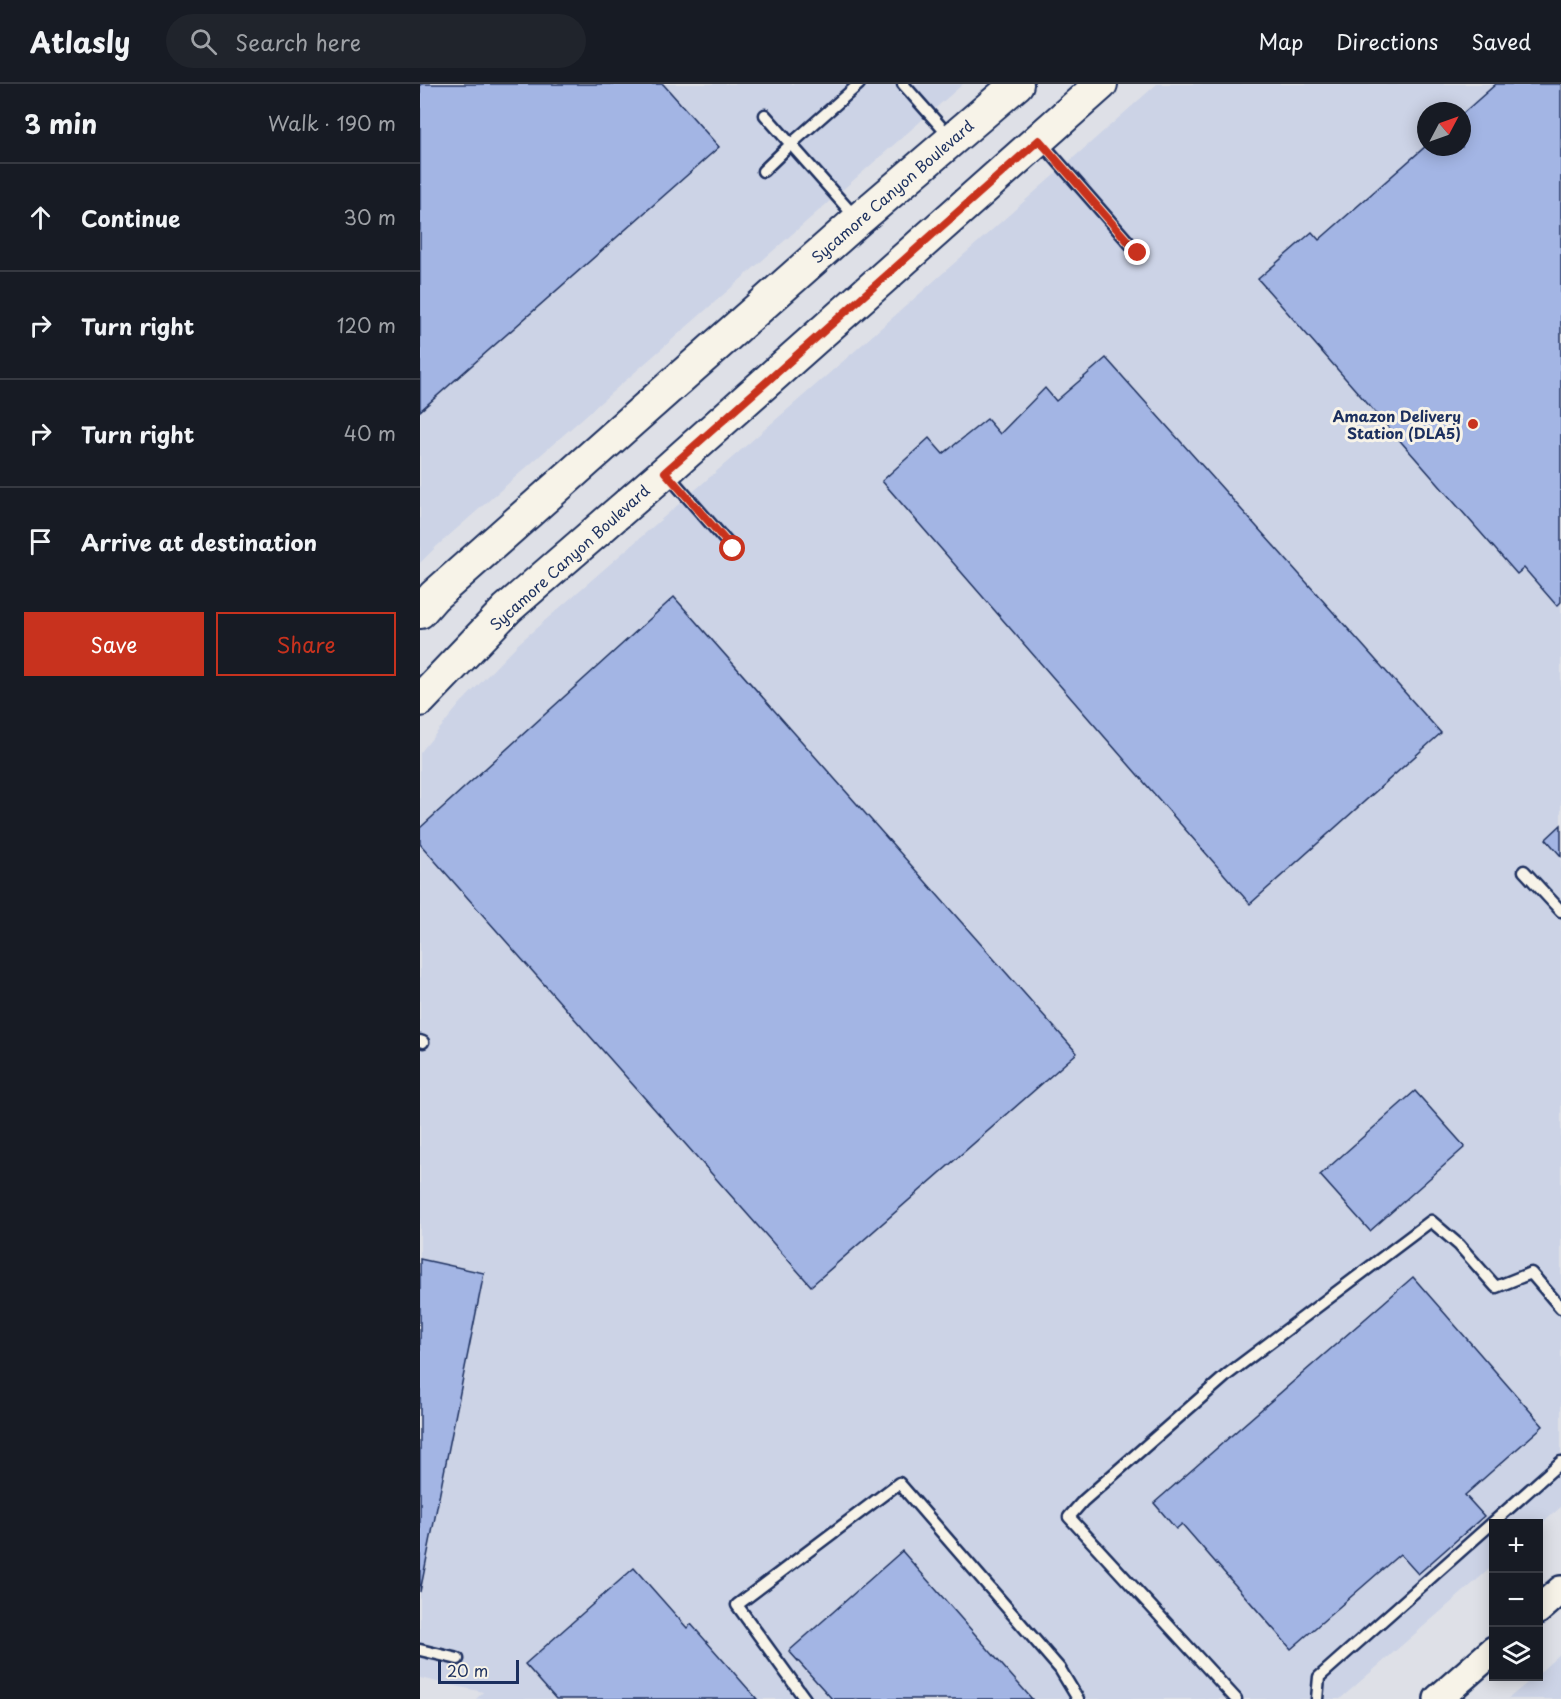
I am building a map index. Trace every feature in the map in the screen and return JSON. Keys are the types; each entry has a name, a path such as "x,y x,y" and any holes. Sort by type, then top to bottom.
{"main road":[{"name":"Sycamore Canyon Boulevard","path":"420,612 442,589 858,220 1017,84"},
{"name":"Sycamore Canyon Boulevard","path":"420,700 507,609 665,472 1101,84"}],"street":[{"path":"1543,1606 1561,1590"},
{"path":"1438,1699 1489,1654"}],"lane":[{"path":"763,171 860,84"},
{"path":"903,84 952,139"},
{"path":"765,115 858,220"},
{"path":"1039,140 1138,253"},
{"path":"665,472 733,549"},
{"path":"1524,871 1561,911"},
{"path":"1236,1699 1069,1517 1083,1501 1228,1374 1431,1221 1459,1245 1496,1287 1531,1273 1561,1308"},
{"path":"1317,1699 1319,1677 1561,1462"},
{"path":"805,1699 737,1605 899,1483 1060,1669 1078,1699"},
{"path":"420,1650 458,1659"}],"shaded area":[{"path":"420,84 963,84 420,563"},
{"path":"1157,84 1561,84 1561,1507 1543,1523 1543,1519 1489,1519 1489,1569 1340,1699 476,1699 483,1692 420,1678 420,753 460,704 518,644"},
{"path":"1561,1653 1561,1699 1508,1699 1529,1681 1543,1681 1543,1669"}],"building":[{"path":"420,84 663,84 719,147 420,411"},
{"name":"Amazon Delivery Station (DLA5)","path":"1496,84 1561,84 1561,602 1557,606 1524,568 1517,574 1258,279 1312,232 1319,240 1417,154 1417,156 1471,156 1471,106"},
{"path":"1106,358 1441,733 1250,904 882,481 929,438 943,454 987,419 1000,434 1045,388 1056,401"},
{"path":"674,597 1077,1053 811,1286 420,844 420,828"},
{"path":"1561,825 1561,856 1546,839"},
{"path":"1415,1091 1465,1147 1370,1231 1320,1175"},
{"path":"420,1259 484,1273 420,1592"},
{"path":"1413,1277 1543,1426 1465,1495 1484,1516 1418,1574 1400,1554 1291,1649 1182,1524 1176,1529 1154,1503"},
{"path":"902,1551 1032,1699 832,1699 789,1651"},
{"path":"634,1568 687,1628 691,1624 757,1699 556,1699 525,1664"}],"place":[{"name":"Amazon Delivery Station (DLA5)","path":"1473,424"}],"route":[{"path":"733,549 665,472 1039,140 1138,253"}]}
